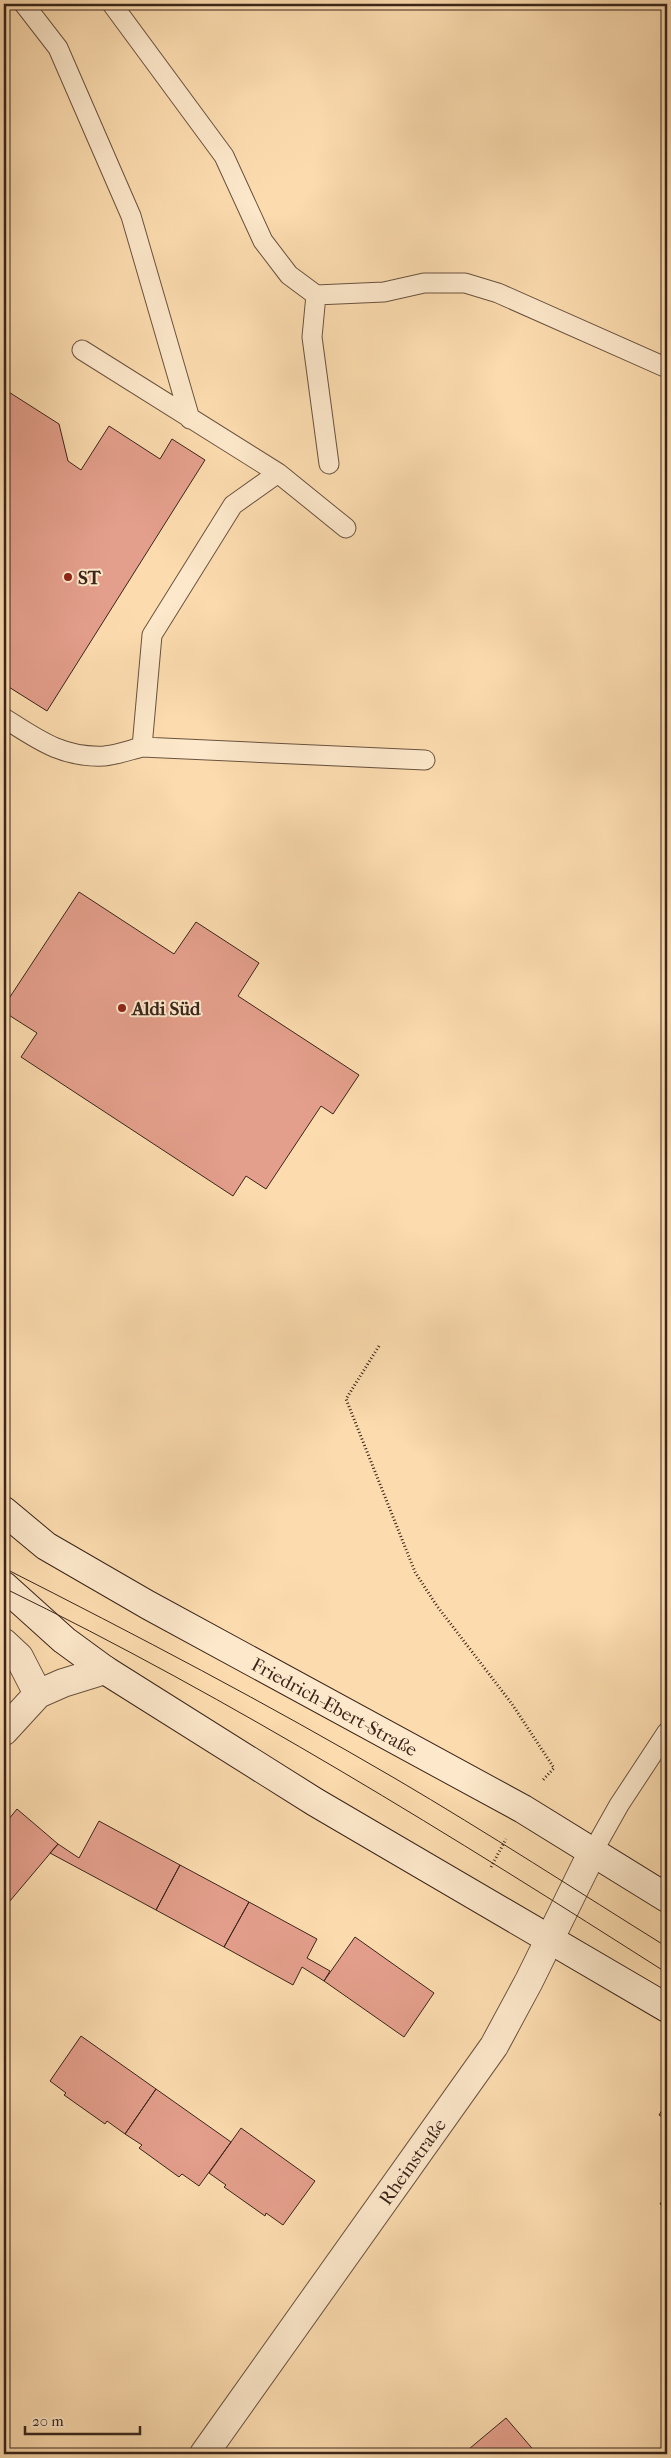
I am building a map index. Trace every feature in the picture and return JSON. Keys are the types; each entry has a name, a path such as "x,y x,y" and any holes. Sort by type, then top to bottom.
{"main road":[{"name":"Friedrich-Ebert-Straße","path":"4,1511 46,1546 148,1606 523,1809 667,1898"},
{"path":"4,1586 64,1640 105,1670 315,1802 667,2008"},
{"path":"4,1643 19,1657 38,1694"},
{"path":"4,1731 38,1694 63,1683 105,1670"},
{"name":"Rheinstraße","path":"204,2454 494,2046 529,1982 592,1853"}],"lane":[{"path":"24,4 58,48 131,216 190,419"},
{"path":"112,4 224,156 262,240 289,275 316,295 384,292 424,283 465,283 498,293 667,368"},
{"path":"316,295 312,337 329,464"},
{"path":"82,350 278,473 346,528"},
{"path":"142,747 152,635 233,505 278,473"},
{"path":"4,718 46,745 72,754 105,756 142,747 425,760"},
{"path":"592,1853 619,1805 667,1732"}],"path":[{"path":"380,1346 346,1398 415,1572 437,1606 512,1704 554,1768 532,1791 476,1895"}],"building":[{"name":"ST","path":"4,389 59,424 68,461 81,470 109,426 160,459 172,439 205,460 47,711 4,684"},
{"path":"79,892 174,954 196,922 259,963 238,996 359,1075 333,1114 321,1106 266,1189 246,1176 233,1196 21,1057 37,1033 4,1012 4,1006"},
{"path":"17,1809 58,1844 4,1908 4,1825"},
{"path":"99,1821 180,1865 156,1910 50,1853 58,1844 79,1858"},
{"path":"180,1865 249,1902 224,1947 156,1910"},
{"path":"249,1902 317,1939 307,1958 330,1971 324,1981 302,1967 293,1985 224,1947"},
{"path":"355,1937 434,1993 404,2037 324,1981"},
{"path":"81,2036 156,2089 125,2134 107,2121 105,2124 64,2095 66,2093 50,2081"},
{"path":"156,2089 231,2142 199,2186 182,2174 179,2177 139,2148 142,2145 125,2134"},
{"path":"667,2102 667,2120 659,2115"},
{"path":"241,2128 315,2181 283,2225 266,2213 265,2216 224,2187 226,2185 209,2173"},
{"path":"667,2193 667,2209 660,2204"},
{"path":"506,2418 537,2454 463,2454"}],"tram line":[{"path":"4,1568 202,1670 348,1751 464,1820 667,1947"},
{"path":"4,1588 174,1676 341,1771 667,1973"}],"place":[{"name":"ST","path":"68,577"},
{"name":"Aldi Süd","path":"122,1008"}]}
